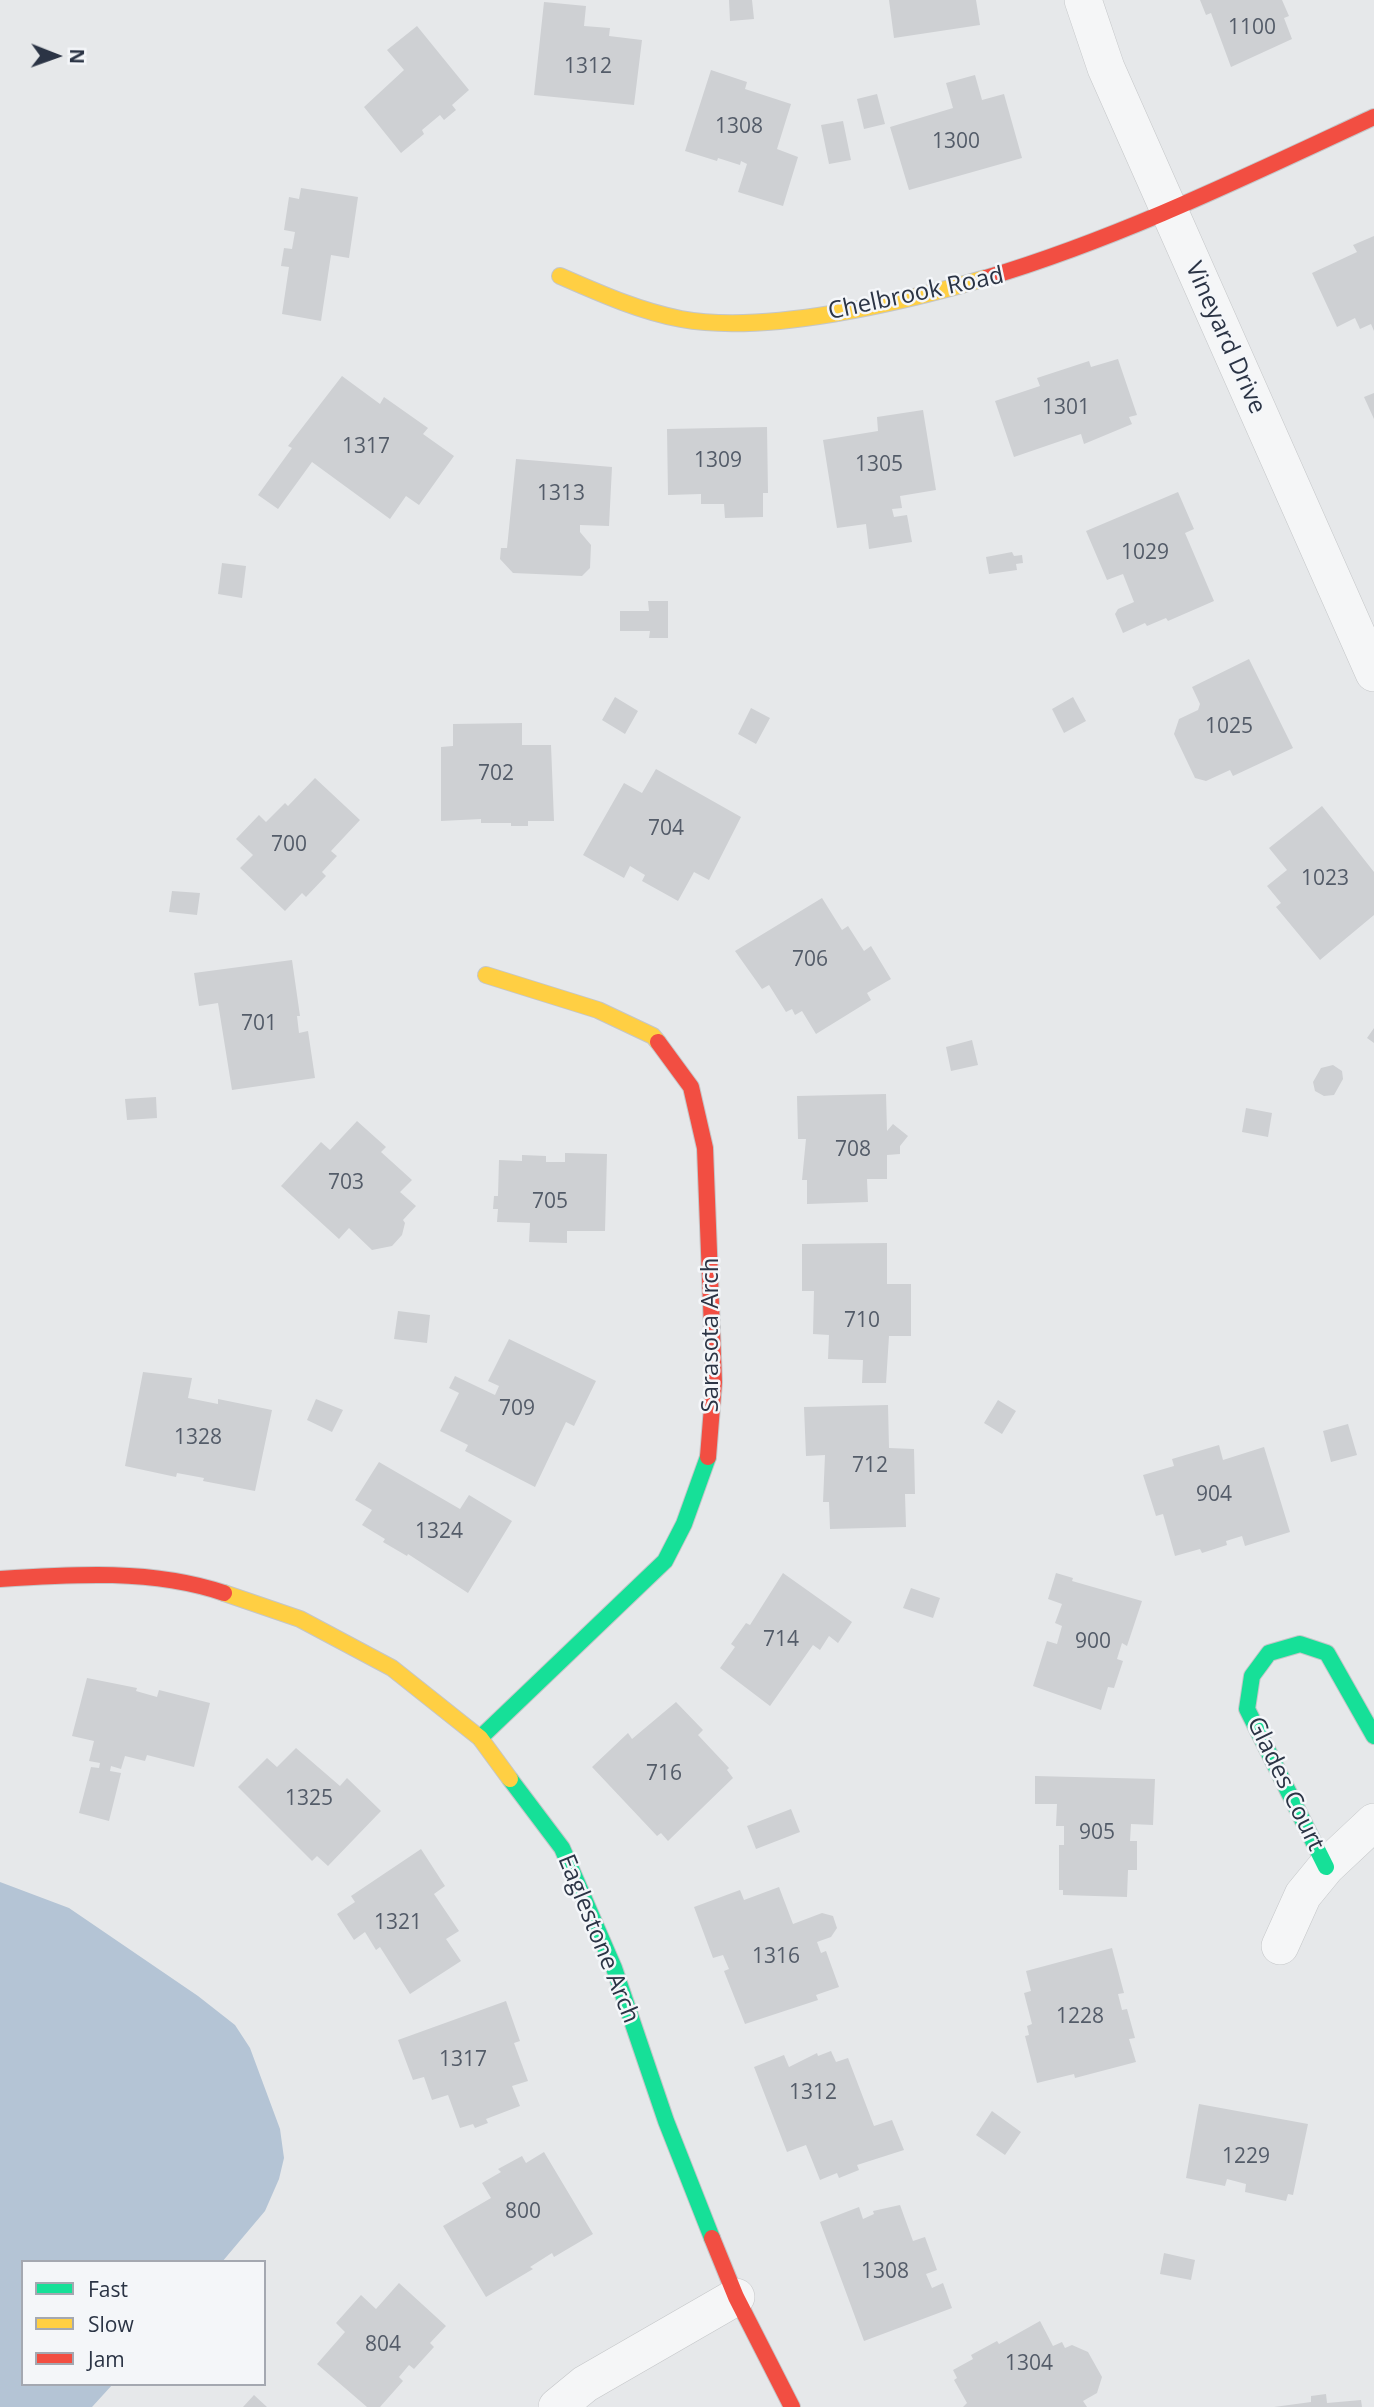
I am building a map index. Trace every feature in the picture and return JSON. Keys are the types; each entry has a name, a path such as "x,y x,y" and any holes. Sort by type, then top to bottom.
{"street":[{"name":"Vineyard Drive","path":"1083,0 1106,68 1374,673"},
{"name":"Chelbrook Road","path":"560,276 627,306 695,320 722,323 845,313 940,294 1016,272 1168,209 1374,117"},
{"name":"Sarasota Arch","path":"480,1738 665,1561 684,1524 710,1451 714,1382 705,1148 691,1087 653,1037 598,1010 486,975"},
{"name":"Eaglestone Arch","path":"0,1579 74,1574 187,1581 300,1619 392,1668 480,1738 562,1848 614,1969 666,2121 736,2297 792,2407"},
{"name":"Glades Court","path":"1326,1867 1247,1709 1252,1676 1269,1653 1300,1644 1327,1653 1374,1736"},
{"path":"1280,1946 1303,1895 1326,1867 1374,1822"},
{"path":"557,2407 585,2384 736,2297"}],"water":[{"path":"0,1882 69,1908 198,1996 235,2025 250,2048 280,2129 284,2158 279,2179 265,2211 224,2260 21,2260 21,2386 111,2386 92,2407 0,2407"}],"building":[{"path":"729,0 752,0 754,19 730,21"},
{"path":"889,0 976,0 980,25 894,38"},
{"path":"1200,0 1282,0 1289,16 1284,18 1292,39 1231,67 1211,13 1206,15"},
{"path":"544,2 586,6 584,26 610,28 609,36 642,40 634,105 534,95"},
{"path":"417,26 469,90 452,105 456,110 444,120 440,115 422,130 424,134 401,153 364,107 404,70 387,50"},
{"path":"711,70 747,82 745,89 791,104 777,149 798,157 783,206 738,192 747,164 741,161 740,165 718,158 717,161 685,151"},
{"path":"975,75 982,100 1004,94 1022,158 909,190 890,127 953,108 946,83"},
{"path":"877,94 885,124 864,129 857,99"},
{"path":"843,121 851,160 829,164 821,125"},
{"path":"301,188 358,197 349,258 331,255 321,321 282,314 289,267 281,266 284,248 292,249 295,232 284,230 289,197 299,199"},
{"path":"1374,236 1374,331 1371,324 1360,329 1355,318 1337,327 1312,273 1357,252 1353,245"},
{"path":"1118,359 1137,415 1129,417 1132,424 1084,444 1081,434 1014,457 995,401 1040,386 1037,378 1089,361 1091,367"},
{"path":"342,376 380,404 384,397 428,428 423,434 454,456 419,505 406,496 390,519 312,462 278,509 258,495 292,448 288,446"},
{"path":"1374,393 1374,419 1364,397"},
{"path":"923,410 936,490 900,496 902,508 892,509 894,517 907,515 912,542 869,549 866,524 837,528 823,440 878,431 877,417"},
{"path":"767,427 768,493 763,493 763,517 725,518 724,504 701,504 701,494 668,495 667,429"},
{"path":"516,459 612,467 609,526 580,525 580,532 591,545 590,568 582,576 513,573 500,559 501,548 507,548"},
{"path":"1178,492 1194,529 1185,533 1214,601 1168,621 1166,618 1147,626 1145,623 1123,633 1115,614 1118,609 1134,602 1123,574 1107,580 1086,531"},
{"path":"1012,552 1014,556 1022,555 1023,563 1016,564 1017,570 989,574 986,557"},
{"path":"222,563 246,566 242,598 218,594"},
{"path":"648,601 668,601 668,638 649,638 650,631 620,631 620,611 649,611"},
{"path":"1249,659 1293,748 1233,776 1230,770 1206,781 1195,778 1174,734 1179,719 1198,710 1200,704 1192,687"},
{"path":"615,697 638,711 625,734 602,720"},
{"path":"1073,697 1086,721 1064,733 1052,709"},
{"path":"751,708 770,718 756,744 738,734"},
{"path":"522,723 522,745 551,745 554,821 528,821 528,826 511,826 511,823 481,823 481,819 441,821 441,747 453,746 453,724"},
{"path":"656,769 741,817 709,880 694,872 678,901 642,881 645,875 630,866 624,878 583,855 624,783 642,793"},
{"path":"315,778 360,820 331,851 337,856 322,872 326,876 306,897 302,893 285,911 240,868 253,855 236,839 259,815 266,822 285,803 288,806"},
{"path":"1322,806 1374,872 1374,915 1320,960 1276,907 1281,903 1267,886 1287,870 1269,848"},
{"path":"172,891 200,893 197,915 169,912"},
{"path":"822,898 842,930 848,926 864,951 871,946 891,979 867,993 871,1000 816,1034 802,1011 795,1015 792,1009 786,1012 769,985 762,989 735,951"},
{"path":"292,960 300,1016 297,1016 299,1033 308,1031 315,1078 232,1090 218,1003 199,1006 194,973"},
{"path":"1374,1028 1374,1043 1367,1038"},
{"path":"972,1040 978,1065 951,1071 946,1047"},
{"path":"1333,1065 1342,1071 1343,1079 1334,1095 1324,1096 1315,1091 1313,1082 1321,1068"},
{"path":"886,1094 887,1131 893,1124 908,1136 900,1146 900,1154 887,1155 887,1179 867,1179 868,1202 807,1204 807,1180 802,1180 806,1139 798,1139 797,1096"},
{"path":"156,1097 157,1118 127,1120 125,1099"},
{"path":"1246,1108 1272,1113 1268,1137 1242,1132"},
{"path":"357,1121 386,1147 381,1152 412,1180 400,1192 416,1206 403,1220 405,1223 402,1235 392,1246 372,1250 349,1228 339,1239 281,1186 321,1142 330,1150"},
{"path":"565,1153 607,1154 605,1231 567,1231 567,1243 529,1242 530,1223 497,1222 498,1209 493,1209 494,1196 498,1196 499,1160 522,1161 522,1155 546,1156 546,1162 565,1162"},
{"path":"887,1243 887,1284 911,1284 911,1336 889,1336 886,1383 862,1383 863,1360 828,1359 829,1335 813,1334 814,1291 802,1291 802,1244"},
{"path":"398,1311 430,1315 427,1343 394,1339"},
{"path":"509,1339 596,1381 574,1426 566,1422 535,1487 465,1451 468,1445 440,1431 459,1393 449,1388 455,1376 495,1395 499,1386 488,1381"},
{"path":"143,1372 192,1378 188,1398 218,1404 218,1399 272,1410 255,1491 203,1481 204,1478 177,1473 176,1477 125,1466"},
{"path":"316,1399 343,1410 332,1432 307,1420"},
{"path":"998,1400 1016,1411 1002,1434 984,1423"},
{"path":"888,1405 889,1448 914,1449 915,1494 905,1494 906,1527 830,1529 829,1502 823,1502 825,1455 806,1456 804,1407"},
{"path":"1348,1424 1357,1455 1331,1462 1323,1431"},
{"path":"1219,1445 1223,1460 1264,1447 1290,1532 1245,1546 1242,1536 1226,1541 1227,1545 1202,1553 1200,1549 1175,1556 1163,1514 1156,1516 1143,1475 1174,1466 1172,1459"},
{"path":"379,1462 460,1509 469,1495 512,1521 468,1593 408,1554 407,1556 383,1542 385,1539 362,1525 372,1510 355,1500"},
{"path":"783,1573 852,1622 838,1643 829,1636 820,1650 813,1645 770,1706 720,1668 735,1647 731,1644 746,1623 750,1625"},
{"path":"1056,1573 1073,1578 1072,1581 1142,1601 1127,1646 1122,1643 1117,1659 1123,1661 1114,1688 1108,1687 1101,1710 1033,1686 1047,1641 1057,1644 1062,1626 1055,1623 1062,1604 1048,1599"},
{"path":"911,1588 940,1598 933,1618 903,1608"},
{"path":"87,1678 137,1688 136,1691 157,1697 159,1690 210,1703 194,1767 147,1755 145,1761 125,1756 121,1769 111,1766 110,1771 121,1773 109,1821 79,1813 91,1767 99,1768 100,1763 89,1761 94,1741 72,1736"},
{"path":"676,1702 703,1730 698,1735 729,1768 727,1770 733,1778 668,1841 661,1833 657,1836 592,1767 628,1733 632,1739"},
{"path":"296,1748 340,1786 347,1778 381,1811 328,1866 317,1856 312,1861 238,1787 267,1758 277,1767"},
{"path":"1035,1776 1155,1779 1153,1825 1131,1824 1130,1841 1137,1841 1137,1870 1128,1870 1127,1897 1063,1895 1063,1890 1059,1890 1059,1845 1064,1845 1064,1826 1056,1826 1057,1804 1035,1804"},
{"path":"791,1809 800,1832 756,1849 747,1826"},
{"path":"421,1849 445,1886 434,1894 459,1931 446,1939 461,1961 410,1994 380,1947 376,1950 365,1932 354,1940 337,1914 355,1902 351,1896"},
{"path":"779,1887 793,1924 822,1913 833,1916 837,1928 831,1937 817,1942 821,1953 826,1951 839,1987 816,1995 818,2000 745,2024 724,1971 729,1969 723,1955 713,1958 694,1907 740,1890 744,1900"},
{"path":"1112,1948 1124,1993 1118,1994 1122,2010 1127,2009 1135,2038 1129,2039 1136,2062 1075,2078 1074,2074 1037,2083 1025,2036 1029,2035 1027,2026 1032,2024 1024,1993 1031,1991 1026,1971"},
{"path":"506,2001 520,2041 514,2043 528,2081 512,2086 520,2106 486,2119 488,2123 475,2128 473,2124 460,2128 448,2095 432,2100 424,2077 413,2080 398,2040"},
{"path":"831,2051 836,2062 848,2058 874,2126 892,2120 904,2150 857,2165 859,2170 839,2178 837,2173 820,2180 806,2145 787,2152 754,2067 784,2055 789,2067 817,2053 818,2056"},
{"path":"1199,2104 1308,2124 1293,2195 1288,2194 1286,2201 1245,2192 1246,2184 1227,2179 1225,2186 1186,2178"},
{"path":"992,2111 1021,2132 1005,2155 976,2135"},
{"path":"544,2152 593,2234 554,2257 552,2253 530,2267 533,2269 486,2297 443,2226 491,2198 482,2183 501,2172 498,2169 522,2156 526,2163"},
{"path":"900,2205 913,2241 925,2237 937,2270 926,2274 932,2288 943,2283 952,2308 864,2341 820,2222 859,2207 863,2219 874,2214 873,2211"},
{"path":"1164,2253 1195,2260 1191,2280 1160,2274"},
{"path":"399,2283 446,2326 430,2343 434,2347 414,2369 409,2365 399,2377 403,2381 380,2407 367,2407 317,2364 345,2332 336,2323 361,2295 376,2309"},
{"path":"1040,2321 1053,2346 1062,2342 1065,2348 1072,2345 1088,2352 1102,2377 1097,2393 1083,2401 1087,2407 963,2407 967,2403 954,2380 957,2378 953,2370 973,2359 971,2355 997,2341 999,2344"},
{"path":"1326,2394 1327,2403 1361,2400 1362,2407 1274,2407 1311,2402 1311,2396"},
{"path":"254,2395 267,2407 243,2407"}],"traffic: fast":[{"path":"480,1738 665,1561 684,1524 708,1457"},
{"path":"1326,1867 1247,1709 1252,1676 1269,1653 1300,1644 1327,1653 1374,1736"},
{"path":"510,1779 562,1848 614,1968 666,2121 712,2238"}],"traffic: slow":[{"path":"560,276 650,311 681,319 715,323 753,323 834,314 915,297 986,278"},
{"path":"486,975 598,1010 653,1036 658,1042"},
{"path":"224,1593 300,1619 392,1668 480,1738 510,1779"}],"traffic: jam":[{"path":"986,278 1134,225 1374,117"},
{"path":"658,1042 691,1087 705,1148 714,1382 708,1457"},
{"path":"0,1579 113,1575 169,1580 224,1593"},
{"path":"712,2238 736,2297 792,2407"}]}
